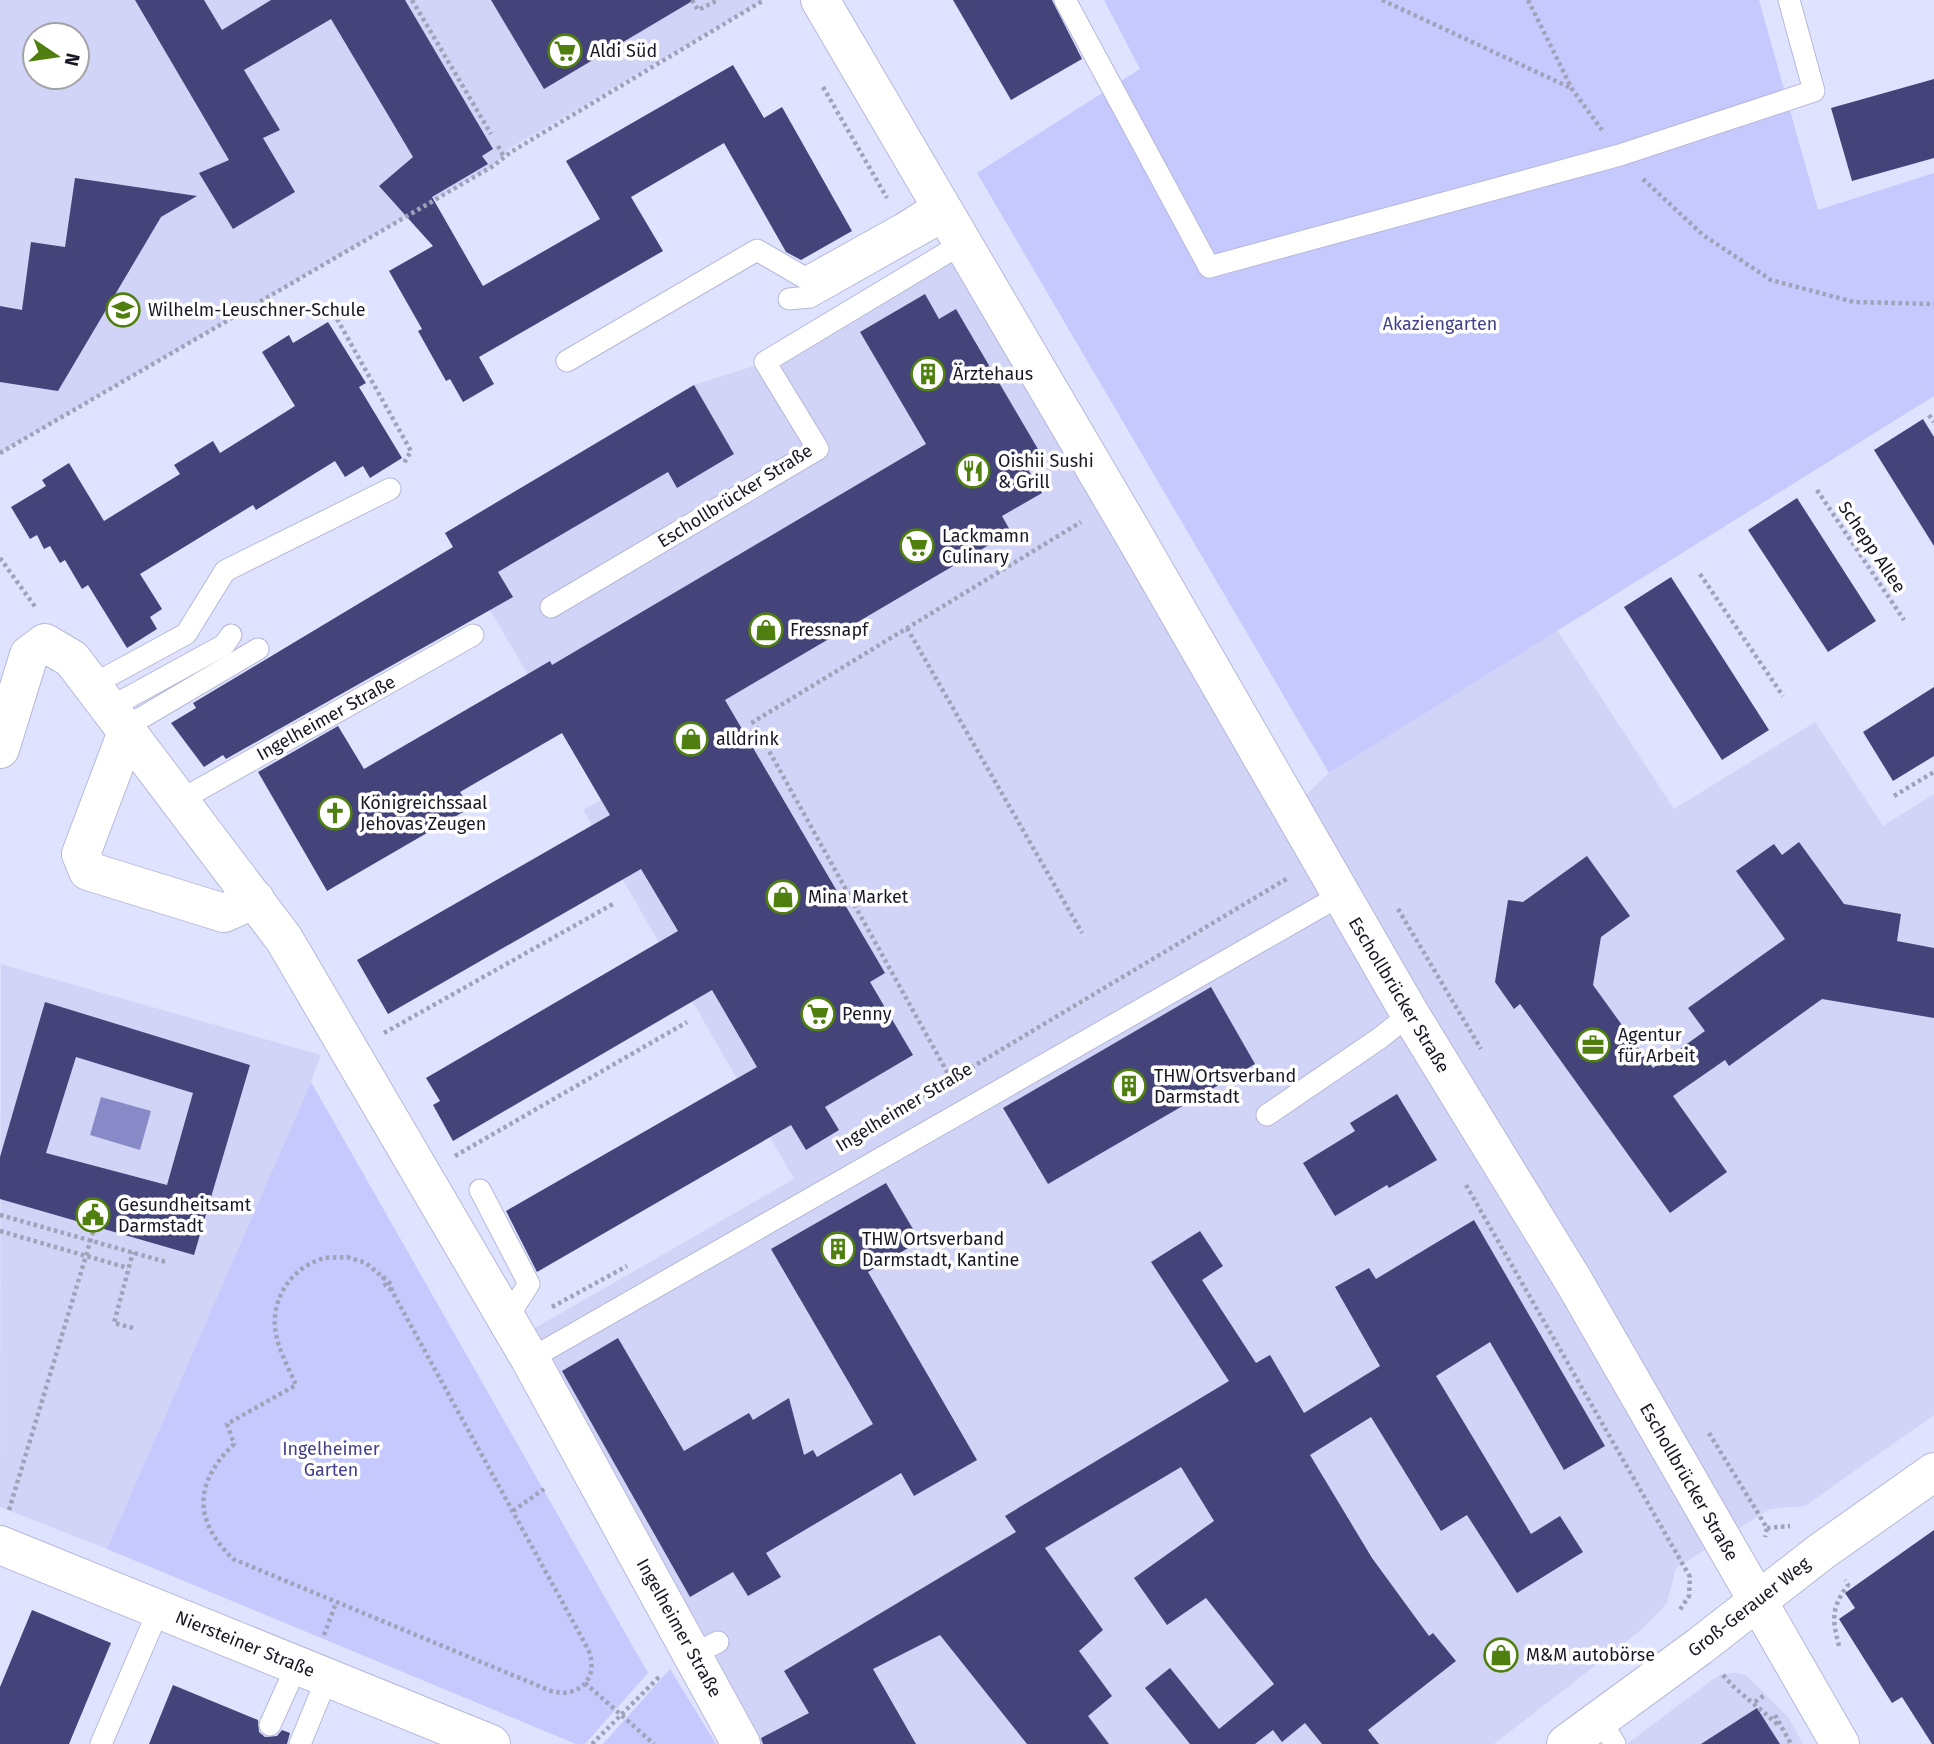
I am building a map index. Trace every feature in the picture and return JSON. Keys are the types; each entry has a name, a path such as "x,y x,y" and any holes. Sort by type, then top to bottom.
{"main road":[{"name":"Eschollbrücker Straße","path":"820,0 1410,1014 1573,1280 1840,1744"},
{"name":"Ingelheimer Straße","path":"0,749 29,655 45,643 72,659 256,899 284,939 515,1337 701,1648 741,1744"},
{"path":"113,713 81,854 88,871 224,914 256,899"},
{"name":"Groß-Gerauer Weg","path":"1566,1744 1608,1732 1700,1646 1757,1600 1934,1472"},
{"name":"Niersteiner Straße","path":"3,1533 159,1609 488,1744"}],"lane":[{"path":"1065,0 1209,267 1620,155 1814,91 1789,0"},
{"path":"789,299 810,297 950,221"},
{"path":"568,361 757,250 805,278 902,224 950,221"},
{"name":"Eschollbrücker Straße","path":"551,607 818,449 765,362 950,221"},
{"path":"113,713 186,634 225,571 390,488"},
{"path":"113,713 224,646 231,635"},
{"name":"Ingelheimer Straße","path":"179,801 473,635"},
{"path":"113,713 258,649"},
{"path":"515,1337 1341,895"},
{"path":"1267,1115 1380,1038 1410,1014"},
{"path":"480,1190 529,1284 515,1337"},
{"path":"101,1744 159,1609"},
{"path":"270,1725 312,1672"},
{"path":"300,1744 312,1672"}],"path":[{"path":"412,0 491,134"},
{"path":"692,0 698,10 718,0"},
{"path":"0,453 493,166 764,0"},
{"path":"1382,0 1572,89"},
{"path":"1528,0 1572,89 1620,155 1658,195 1703,235 1771,280 1854,302 1934,304"},
{"path":"498,146 504,157"},
{"path":"337,318 411,451 390,488"},
{"path":"1930,415 1934,422"},
{"name":"Schepp Allee","path":"1817,489 1904,620"},
{"path":"951,1079 753,722 1085,519"},
{"path":"1700,574 1783,696"},
{"path":"907,628 1082,933"},
{"path":"1895,796 1934,772"},
{"name":"Ingelheimer Straße","path":"905,1106 1293,875"},
{"path":"349,1052 613,904"},
{"path":"421,1176 687,1022"},
{"path":"1463,1180 1692,1575 1689,1596 1676,1615"},
{"path":"0,1215 166,1262"},
{"path":"3,1533 95,1226"},
{"path":"0,1231 128,1268"},
{"path":"133,1252 114,1323 133,1328"},
{"path":"347,1257 366,1263 391,1283 392,1291 513,1511 592,1657 590,1675 585,1683 569,1693 551,1690 336,1603 233,1559 217,1543 207,1523 204,1501 207,1479 218,1460 234,1444 227,1424 296,1385 276,1334 275,1314 280,1294 291,1278 307,1265 317,1261 347,1257"},
{"path":"515,1337 633,1262"},
{"path":"513,1511 544,1489"},
{"path":"1767,1528 1792,1525"},
{"path":"1839,1646 1832,1620 1839,1598 1848,1585 1844,1580"},
{"path":"592,1744 619,1715 701,1648"},
{"path":"1722,1674 1740,1695 1755,1702 1782,1729 1791,1744"},
{"path":"585,1683 653,1744"},
{"path":"1755,1702 1766,1694"}],"shaded area":[{"name":"Wilhelm-Leuschner-Schule","path":"0,0 764,0 509,149 493,166 0,453"},
{"path":"963,243 1291,809 1329,773 1557,630 1674,809 1815,722 1883,826 1934,794 1934,1415 1805,1506 1770,1509 1676,1568 1667,1603 1641,1630 1494,1744 741,1744 516,1339 794,1179 583,810 601,800 445,533 694,385 766,362"},
{"path":"1,964 321,1055 107,1549 0,1507"},
{"path":"101,1097 151,1111 140,1150 90,1135"},
{"path":"1737,1673 1747,1676 1788,1717 1803,1744 1627,1744 1712,1680 1722,1674"}],"green space":[{"name":"Akaziengarten","path":"1104,0 1759,0 1818,210 1934,173 1934,396 1329,773 977,173 1140,69"},
{"name":"Ingelheimer Garten","path":"311,1082 648,1673 585,1744 576,1744 107,1549"},
{"path":"670,1669 716,1744 603,1744"}],"building":[{"path":"135,0 204,0 222,30 271,0 405,0 493,149 482,156 488,164 432,197 483,286 600,219 566,161 733,65 764,118 782,107 852,231 801,260 786,252 724,143 631,197 663,251 479,357 494,384 463,402 450,379 446,381 418,331 422,329 389,271 433,246 379,186 413,157 331,19 244,70 280,130 263,138 295,192 233,229 199,173 229,160"},
{"name":"Aldi Süd","path":"491,0 694,0 544,89"},
{"path":"953,0 1052,0 1082,59 1011,100"},
{"path":"1934,79 1934,158 1852,181 1831,108"},
{"path":"75,178 197,196 161,217 58,391 0,382 0,306 22,310 31,242 65,247"},
{"path":"925,294 939,319 956,309 1042,456 1026,466 1042,493 1002,516 1011,532 725,700 885,973 870,982 913,1055 825,1107 839,1130 806,1150 791,1125 537,1272 506,1211 757,1067 712,990 453,1141 433,1105 440,1101 426,1078 678,931 641,869 388,1014 357,960 610,815 562,733 460,792 470,808 327,891 258,772 338,726 364,769 550,661 552,665 926,444 860,332"},
{"path":"328,322 366,383 359,387 402,458 370,478 363,466 345,477 335,461 256,510 253,505 140,574 162,609 150,617 157,629 127,648 88,585 82,589 65,560 60,563 50,546 44,549 37,535 30,539 11,507 46,486 42,480 69,463 104,521 180,474 174,465 213,441 220,453 295,406 262,352 289,335 293,343"},
{"path":"694,385 734,454 677,488 668,472 498,572 513,597 226,759 223,755 204,767 171,723 196,708 193,703 453,547 445,533"},
{"path":"1923,419 1934,437 1934,546 1874,450"},
{"path":"1797,498 1876,621 1828,652 1748,530"},
{"path":"1671,577 1769,730 1722,760 1624,607"},
{"path":"1934,687 1934,756 1893,781 1863,732"},
{"name":"Agentur für Arbeit","path":"1799,842 1844,904 1901,914 1897,941 1934,948 1934,1018 1822,999 1729,1066 1725,1060 1673,1096 1727,1172 1670,1213 1520,1004 1514,1009 1495,982 1508,900 1523,902 1587,856 1630,916 1601,937 1593,985 1653,1068 1705,1031 1688,1008 1785,939 1736,871 1774,844 1782,855"},
{"name":"THW Ortsverband Darmstadt","path":"1211,987 1255,1064 1048,1184 1003,1108"},
{"path":"45,1002 250,1065 194,1255 0,1199 0,1157","holes":["76,1057 193,1093 167,1185 46,1153"]},
{"path":"1397,1094 1437,1160 1389,1188 1387,1185 1335,1216 1303,1163 1355,1131 1350,1123"},
{"path":"886,1183 920,1241 868,1272 977,1460 914,1496 901,1473 766,1553 781,1577 748,1596 733,1572 690,1597 562,1371 618,1338 684,1451 749,1413 753,1420 789,1398 804,1455 813,1450 817,1457 873,1424 771,1249"},
{"path":"1474,1220 1605,1446 1564,1470 1490,1342 1436,1376 1531,1534 1560,1516 1583,1552 1517,1593 1467,1515 1441,1531 1371,1417 1310,1455 1372,1558 1429,1636 1433,1633 1456,1661 1368,1730 1379,1744 1322,1744 1305,1723 1282,1742 1273,1730 1255,1744 1190,1744 1145,1688 1170,1668 1219,1729 1274,1684 1206,1598 1167,1625 1134,1578 1214,1521 1181,1467 1045,1548 1103,1630 1079,1651 1112,1696 1088,1716 1109,1744 1027,1744 940,1635 873,1669 916,1744 763,1744 761,1738 809,1713 784,1671 1016,1532 1005,1516 1229,1381 1151,1262 1200,1231 1223,1266 1202,1280 1256,1363 1270,1355 1304,1413 1380,1366 1335,1287 1369,1268 1376,1279"},
{"path":"1934,1530 1932,1744 1902,1697 1892,1703 1839,1619 1855,1608 1845,1593"},
{"path":"32,1610 111,1643 69,1744 0,1744 0,1687"},
{"path":"173,1685 258,1720 259,1732 265,1737 277,1736 282,1730 290,1733 287,1744 149,1744"},
{"path":"1757,1708 1780,1744 1701,1744"}],"place":[{"name":"Aldi Süd","path":"565,51"},
{"name":"Wilhelm-Leuschner-Schule","path":"123,310"},
{"name":"Ärztehaus","path":"928,374"},
{"name":"Oishii Sushi & Grill","path":"973,471"},
{"name":"Lackmamn Culinary","path":"917,546"},
{"name":"Fressnapf","path":"766,630"},
{"name":"alldrink","path":"691,739"},
{"name":"Königreichssaal Jehovas Zeugen","path":"335,813"},
{"name":"Mina Market","path":"783,897"},
{"name":"Penny","path":"818,1014"},
{"name":"Agentur für Arbeit","path":"1593,1045"},
{"name":"THW Ortsverband Darmstadt","path":"1129,1086"},
{"name":"Gesundheitsamt Darmstadt","path":"93,1215"},
{"name":"THW Ortsverband Darmstadt, Kantine","path":"838,1249"},
{"name":"M&M autobörse","path":"1501,1655"}]}
